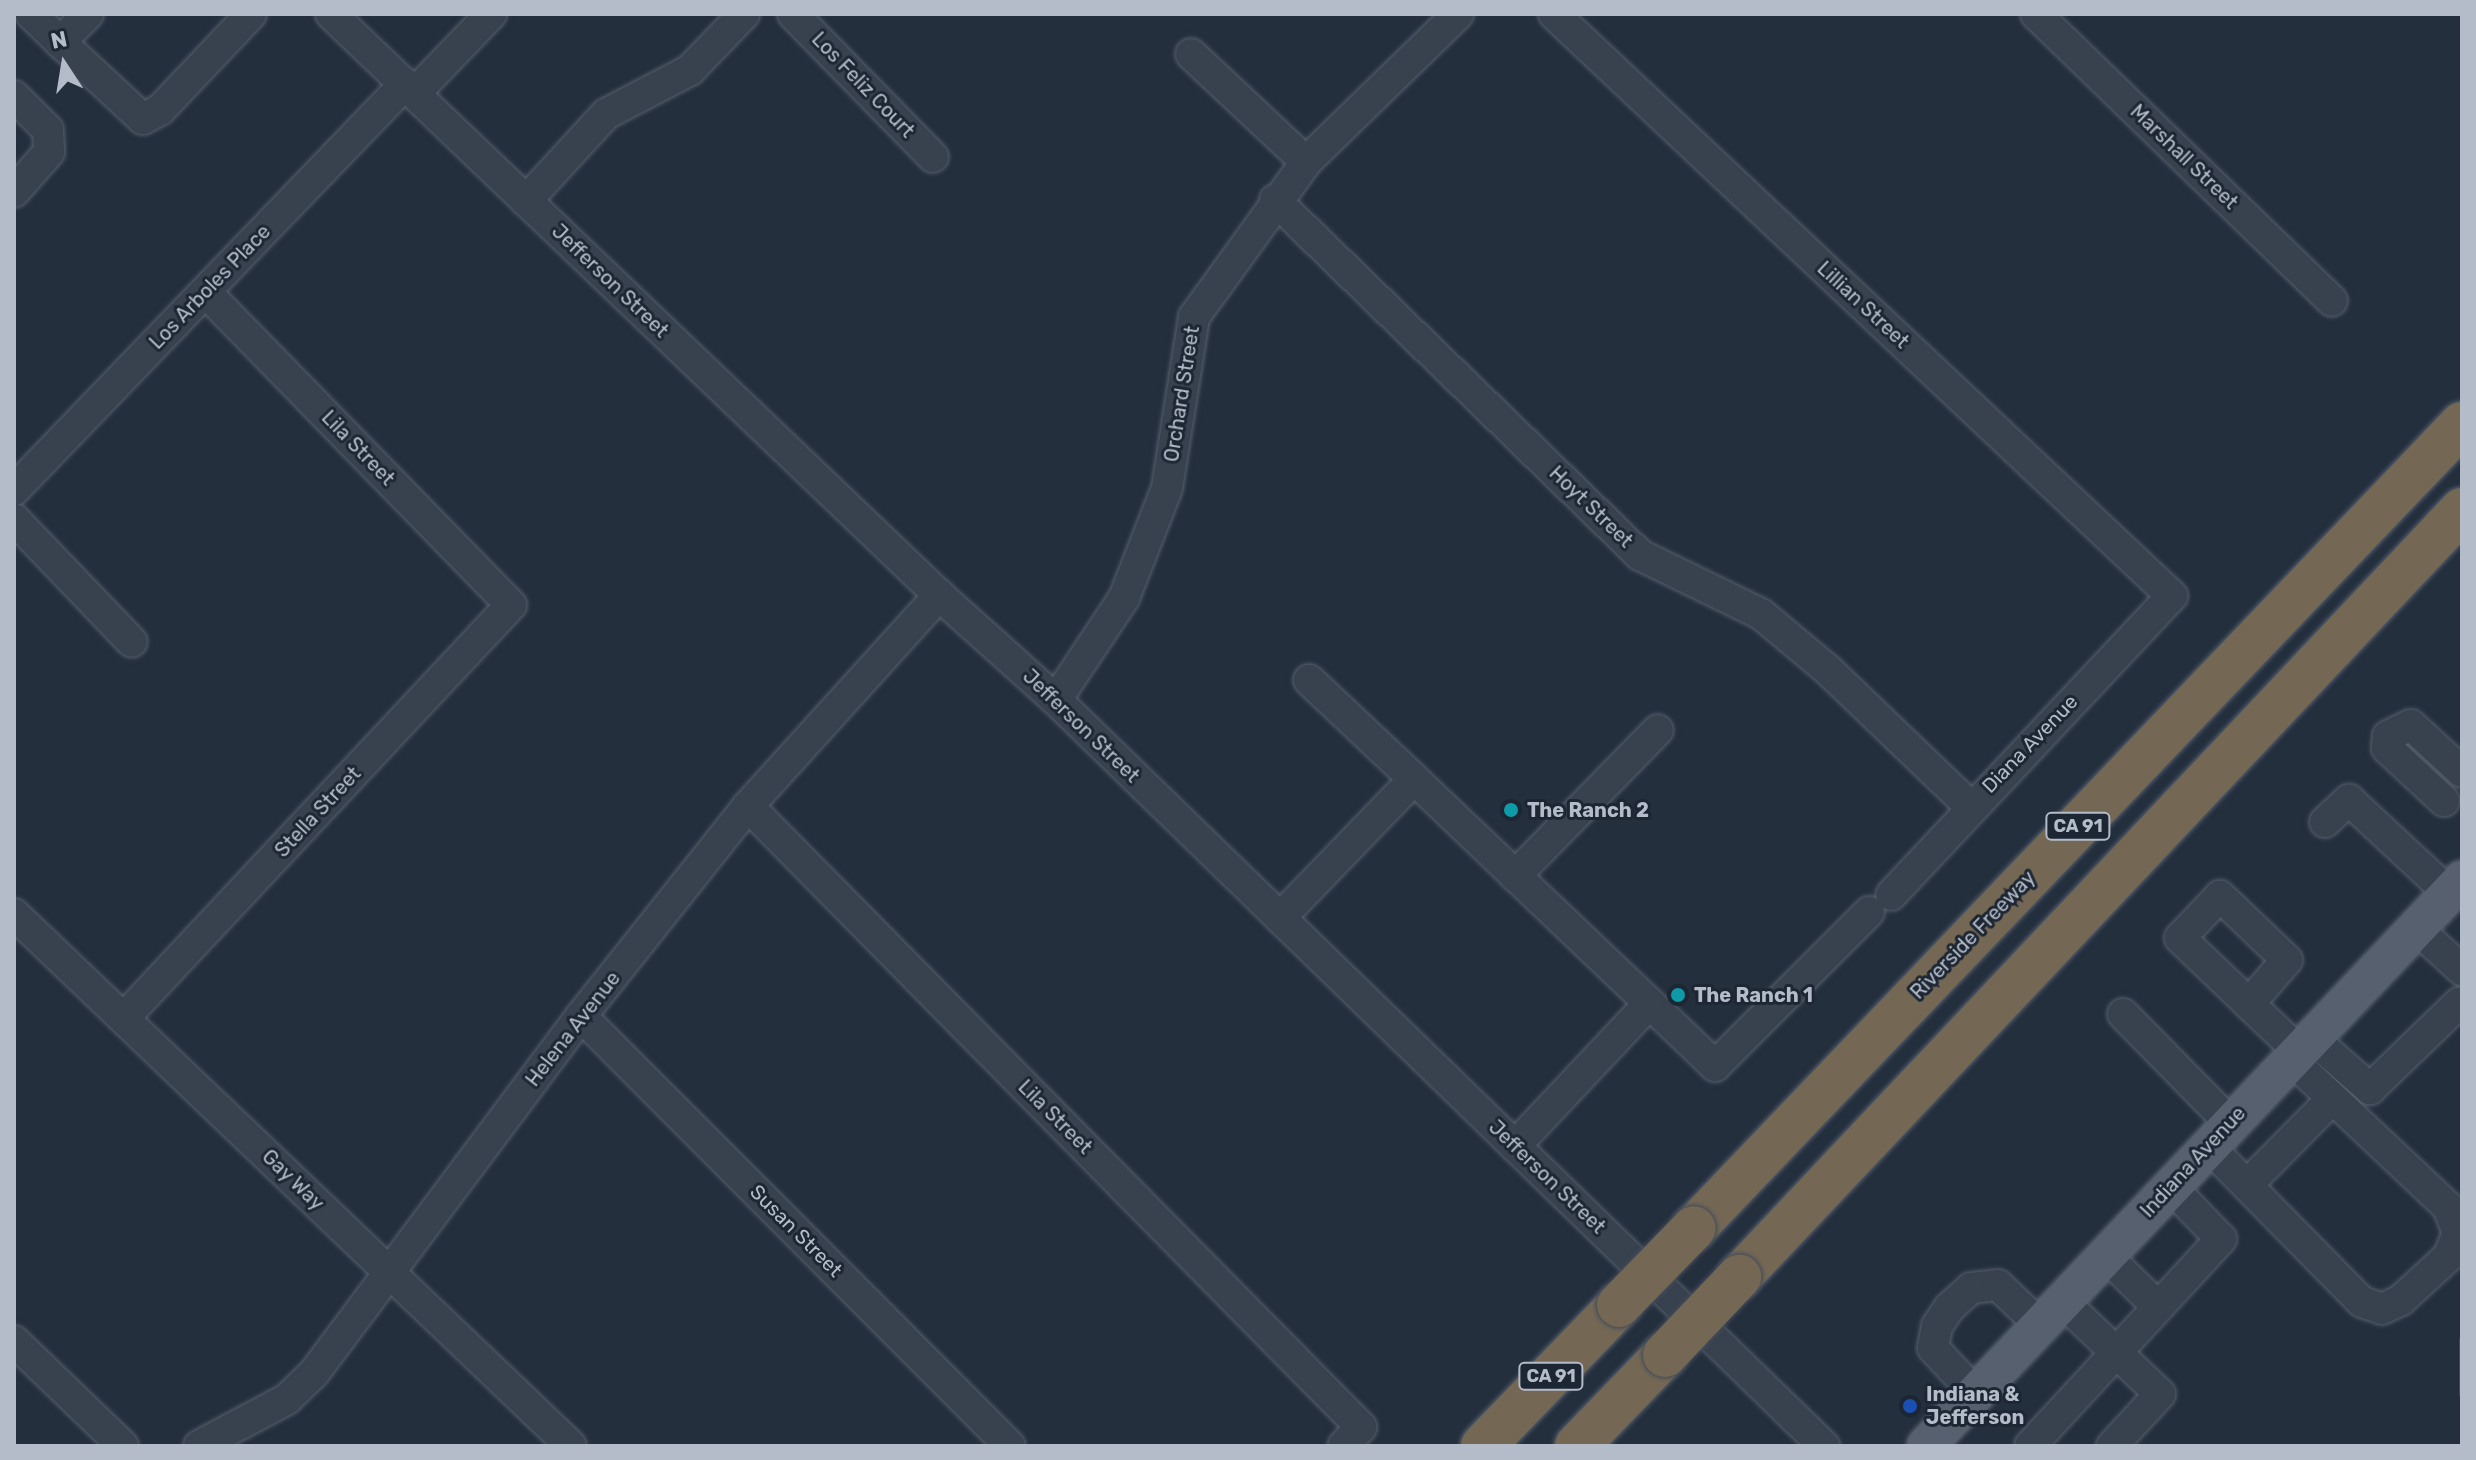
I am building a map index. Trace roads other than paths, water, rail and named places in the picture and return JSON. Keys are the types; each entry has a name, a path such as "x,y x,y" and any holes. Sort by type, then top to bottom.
{"highway":[{"name":"Riverside Freeway","path":"1483,1446 2462,424"},
{"name":"CA 91","path":"1577,1446 2462,510"}],"main road":[{"name":"Indiana Avenue","path":"1926,1446 2456,887"}],"street":[{"path":"31,14 143,119 160,110 251,14"},
{"path":"60,42 88,14"},
{"name":"Jefferson Street","path":"331,14 939,595 1056,700 1824,1446"},
{"name":"Los Arboles Place","path":"14,490 206,292 410,89 491,14"},
{"path":"526,201 606,114 690,70 744,14"},
{"name":"Los Feliz Court","path":"793,14 933,157"},
{"name":"Orchard Street","path":"1056,700 1124,598 1167,488 1194,317 1275,200 1306,162 1458,14"},
{"name":"Lillian Street","path":"1554,14 2172,596"},
{"name":"Marshall Street","path":"2036,14 2332,301"},
{"path":"1191,54 1306,162"},
{"path":"14,96 48,130 49,152 14,192"},
{"name":"Hoyt Street","path":"1275,200 1640,555 1761,614 1828,670 1970,806"},
{"name":"Lila Street","path":"206,292 511,605"},
{"path":"14,519 132,642"},
{"name":"Helena Avenue","path":"199,1446 287,1399 314,1373 581,1016 748,806 939,595"},
{"name":"Diana Avenue","path":"1649,1004 1715,1066 1880,904 2172,596"},
{"name":"Stella Street","path":"124,1018 511,605"},
{"path":"1309,680 1649,1004 1515,1146"},
{"path":"2444,801 2387,748 2388,736 2411,725 2462,772"},
{"path":"1515,876 1658,730"},
{"path":"1280,918 1414,779"},
{"path":"2325,822 2349,800 2456,887"},
{"name":"Lila Street","path":"748,806 1352,1436"},
{"name":"Gay Way","path":"14,914 571,1446"},
{"path":"2416,928 2462,970"},
{"path":"2249,1004 2300,1049 2370,1089 2459,1003"},
{"path":"2123,1014 2219,1135 2247,1185 2362,1302 2382,1309 2401,1300 2448,1257 2458,1233 2448,1207 2332,1099 2300,1049"},
{"name":"Susan Street","path":"581,1016 1010,1446"},
{"path":"2247,1185 2332,1099"},
{"path":"2030,1446 2221,1239 2171,1187"},
{"path":"2106,1256 2158,1307"},
{"path":"1975,1393 1933,1348 1937,1326 1949,1308 1971,1288 1998,1285 2117,1352 2160,1394 2112,1446"},
{"path":"14,1341 123,1446"}],"waterway":[{"path":"2462,1340 2462,1394"}],"place":[{"name":"The Ranch 2","path":"1511,810"},
{"name":"The Ranch 1","path":"1678,995"},
{"name":"Indiana & Jefferson","path":"1910,1406"}]}
